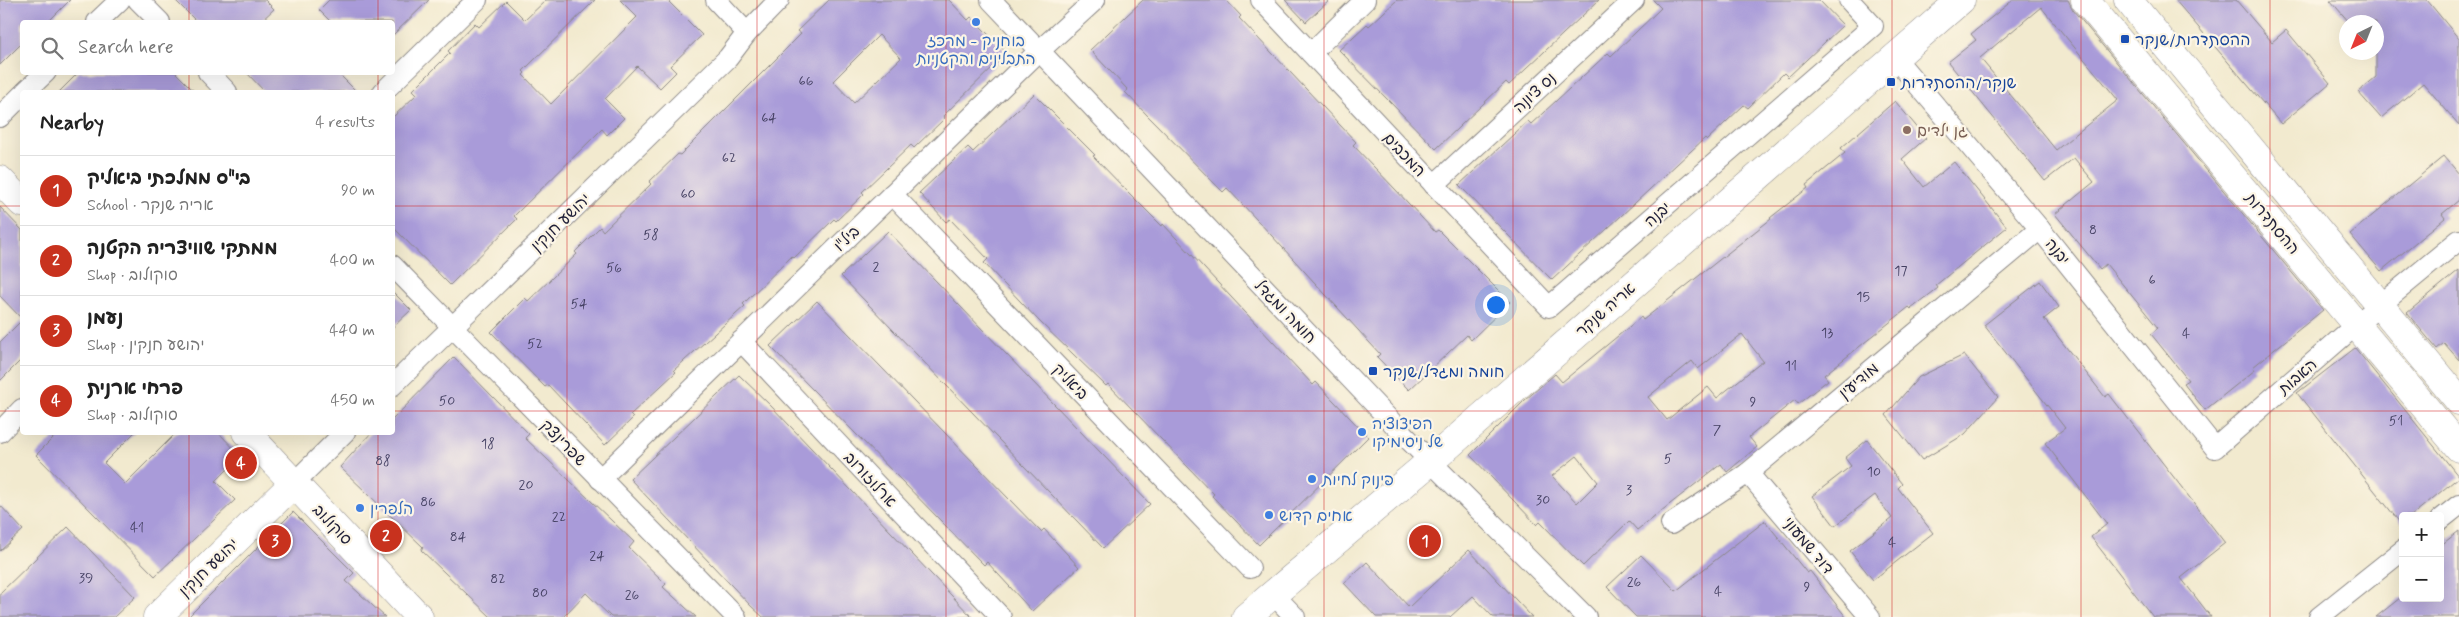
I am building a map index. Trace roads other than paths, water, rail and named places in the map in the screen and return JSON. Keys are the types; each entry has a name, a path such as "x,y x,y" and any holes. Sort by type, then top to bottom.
{"street":[{"path":"99,20 120,0"},
{"path":"138,0 158,20"},
{"path":"385,90 477,0"},
{"path":"716,0 747,33"},
{"name":"יהושע חנקין","path":"395,383 728,58 747,33 779,0"},
{"name":"יהושע חנקין","path":"728,58 755,41 796,0"},
{"name":"חומה ומגדל","path":"991,0 1038,52 1404,435 1586,617"},
{"name":"ביל\"ו","path":"600,479 1038,52 1095,0"},
{"name":"המכבים","path":"1261,0 1549,307"},
{"path":"1311,53 1365,0"},
{"name":"יבנה","path":"1549,307 1874,26 1849,0"},
{"name":"אריה שנקר","path":"1246,617 1431,461 1961,0"},
{"name":"ההסתדרות","path":"2085,0 2459,448"},
{"name":"ההסתדרות","path":"2128,0 2459,401"},
{"name":"נס ציונה","path":"1434,185 1625,3"},
{"name":"יבנה","path":"1895,58 2040,229 2215,448"},
{"path":"27,90 43,75"},
{"path":"211,75 225,90"},
{"path":"0,117 20,97"},
{"path":"0,180 20,201"},
{"name":"ביאליק","path":"892,194 1250,568"},
{"name":"מודיעין","path":"1671,524 1748,473 2040,229"},
{"name":"האבות","path":"2215,448 2379,305 2459,240"},
{"name":"שפרינצק","path":"395,268 736,617"},
{"name":"ארלוזורוב","path":"741,341 1001,617"},
{"path":"0,432 20,411"},
{"name":"סוקולוב","path":"249,435 419,617"},
{"name":"יהושע חנקין","path":"157,617 343,435"},
{"name":"דוד שמעוני","path":"1748,473 1870,617"},
{"path":"2444,517 2459,505"},
{"path":"2320,617 2399,553"},
{"path":"1274,594 1295,617"}],"place":[{"name":"בוחניק - מרכז התבלינים והקטניות","path":"976,22"},
{"name":"ההסתדרות/שנקר","path":"2125,39"},
{"name":"שנקר/ההסתדרות","path":"1891,82"},
{"name":"גן ילדים","path":"1907,130"},
{"name":"חומה ומגדל/שנקר","path":"1373,371"},
{"name":"הפיצוציה של ניסימיקו","path":"1362,432"},
{"name":"פרחי ארנית","path":"241,463"},
{"name":"פינוק לחיות","path":"1312,479"},
{"name":"הלפרין","path":"360,508"},
{"name":"אחים קדוש","path":"1269,515"},
{"name":"ממתקי שוויצריה הקטנה","path":"386,536"},
{"name":"נעמן","path":"275,541"},
{"name":"בי\"ס ממלכתי ביאליק","path":"1425,541"}]}
